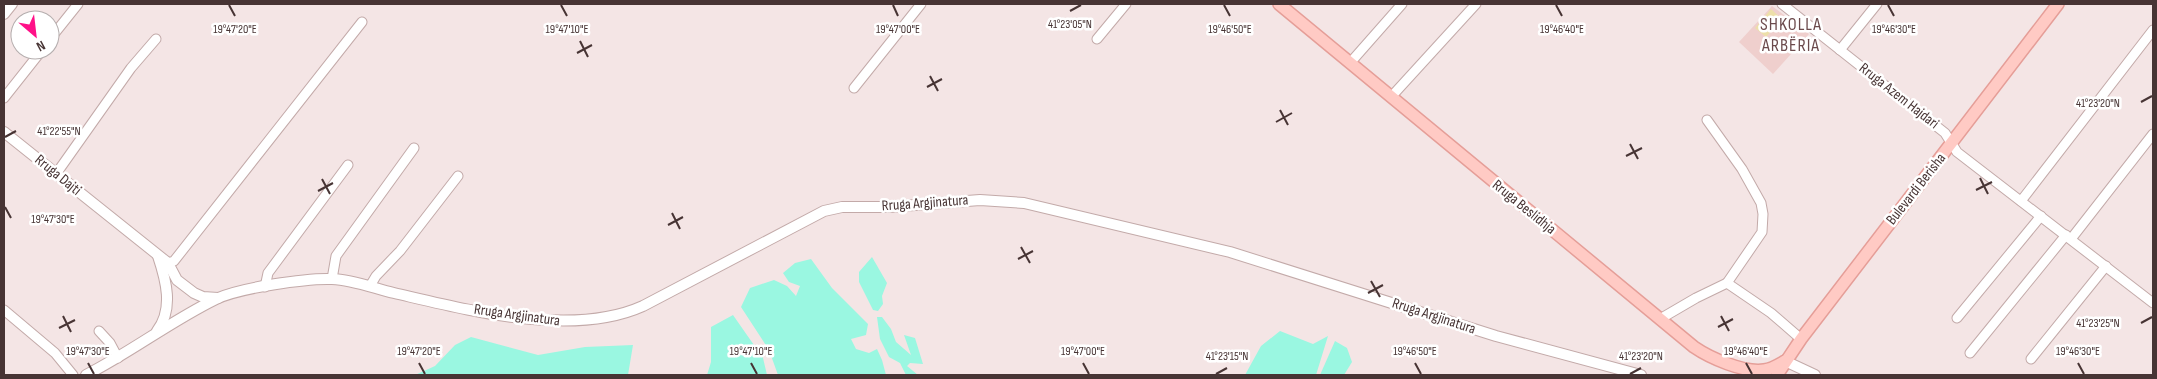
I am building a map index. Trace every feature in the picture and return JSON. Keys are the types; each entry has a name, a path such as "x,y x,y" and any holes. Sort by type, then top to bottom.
{"main road":[{"name":"Rruga Beslidhja","path":"1278,4 1703,353 1763,374 1785,361"},
{"name":"Bulevardi Berisha","path":"1777,375 1801,339 2058,4"},
{"path":"1738,366 1750,375"}],"street":[{"path":"4,14 12,4"},
{"path":"60,26 78,4"},
{"path":"854,88 921,4"},
{"path":"1097,39 1126,4"},
{"path":"1350,63 1402,4"},
{"path":"1391,97 1476,4"},
{"name":"Rruga Azem Hajdari","path":"1782,4 1946,133 1957,152 2153,304"},
{"path":"1840,50 1877,4"},
{"path":"158,256 164,275 167,302 174,314 179,316 189,315 196,307 196,297 177,280 168,263 174,261 362,22"},
{"path":"2021,201 2153,30"},
{"path":"56,174 131,68 156,39"},
{"path":"4,98 34,60"},
{"path":"1660,319 1727,283 1762,232 1763,214 1756,193 1707,120"},
{"name":"Rruga Dajti","path":"4,132 168,263"},
{"path":"1970,353 2153,134"},
{"path":"332,279 336,256 414,148"},
{"path":"265,287 268,273 348,164"},
{"path":"370,286 376,276 400,252 458,176"},
{"name":"Rruga Argjinatura","path":"218,298 265,287 332,279 458,306 548,321 581,321 608,318 643,306 824,211 842,207 889,207 994,200 1024,203 1065,212 1230,252 1496,336 1641,375"},
{"path":"1957,318 2041,216"},
{"path":"2031,359 2106,266"},
{"path":"1727,283 1771,314 1801,339"},
{"path":"155,333 162,324 172,289 181,286 203,297 218,298"},
{"path":"86,375 118,358 155,333 218,298"},
{"path":"4,310 55,353 73,375"},
{"path":"99,331 110,343 118,358"},
{"path":"1785,361 1815,375"}],"shaded area":[{"path":"1772,6 1809,34 1773,74 1739,42"},
{"path":"1771,9 1782,19 1766,37 1755,28"},
{"path":"872,257 887,283 882,296 883,304 878,311 873,310 859,282 859,272"},
{"path":"811,259 832,288 868,324 866,335 851,339 856,349 869,353 877,349 886,375 778,375 769,350 741,307 750,288 774,280 787,286 796,296 800,286 789,282 783,273 795,263"},
{"path":"733,315 763,358 767,375 707,375 711,362 711,327"},
{"path":"877,317 882,317 891,329 896,342 911,355 904,335 915,338 923,364 910,363 907,366 918,375 906,375 900,363 889,357 880,339"},
{"path":"1280,331 1313,344 1328,336 1316,375 1245,375 1261,346"},
{"path":"471,337 538,355 585,347 633,345 628,375 415,375 435,366 455,345"},
{"path":"1335,341 1347,348 1352,362 1344,375 1320,375"}],"district":[{"name":"SHKOLLA ARBËRIA","path":"1791,34"}]}
